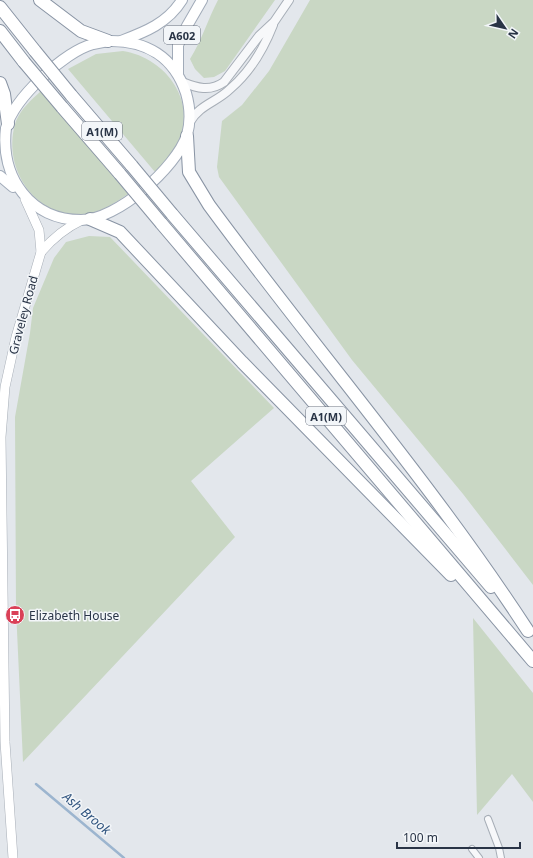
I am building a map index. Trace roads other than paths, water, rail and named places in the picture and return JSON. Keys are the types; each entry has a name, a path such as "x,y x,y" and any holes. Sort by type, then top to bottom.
{"highway":[{"path":"40,0 81,31 108,42"},
{"name":"A1(M)","path":"0,7 71,95 530,634"},
{"name":"A1(M)","path":"0,31 62,107 533,661"},
{"path":"0,83 4,94 5,128"},
{"path":"187,136 189,172 231,234 435,500 498,585 530,634"},
{"name":"A1(M)","path":"86,220 120,232 169,286 404,530 490,611"}],"main road":[{"name":"A602","path":"121,41 159,24 172,14 182,0"},
{"name":"A602","path":"180,78 178,45 186,26 202,0"},
{"path":"0,176 22,196 39,210 51,216 66,220 86,220 116,209 150,184 167,166 187,136 190,122 188,99 180,78 167,60 138,45 121,41 108,42 93,44 80,50 46,73 24,96 5,128 3,151 5,163 9,176 22,196"},
{"name":"Graveley Road","path":"13,858 5,742 1,545 1,437 5,387 16,337 41,252 39,230 22,196"},
{"name":"Graveley Road","path":"41,252 68,227 86,220"}],"street":[{"path":"190,122 199,110 218,98 239,81 266,41 274,22 289,0"},
{"path":"180,78 200,88 217,86 230,76 259,36 274,22"},
{"path":"488,819 500,848 501,858"},
{"path":"472,849 479,858"}],"waterway":[{"name":"Ash Brook","path":"36,784 124,858"}],"place":[{"name":"Elizabeth House","path":"15,615"}]}
